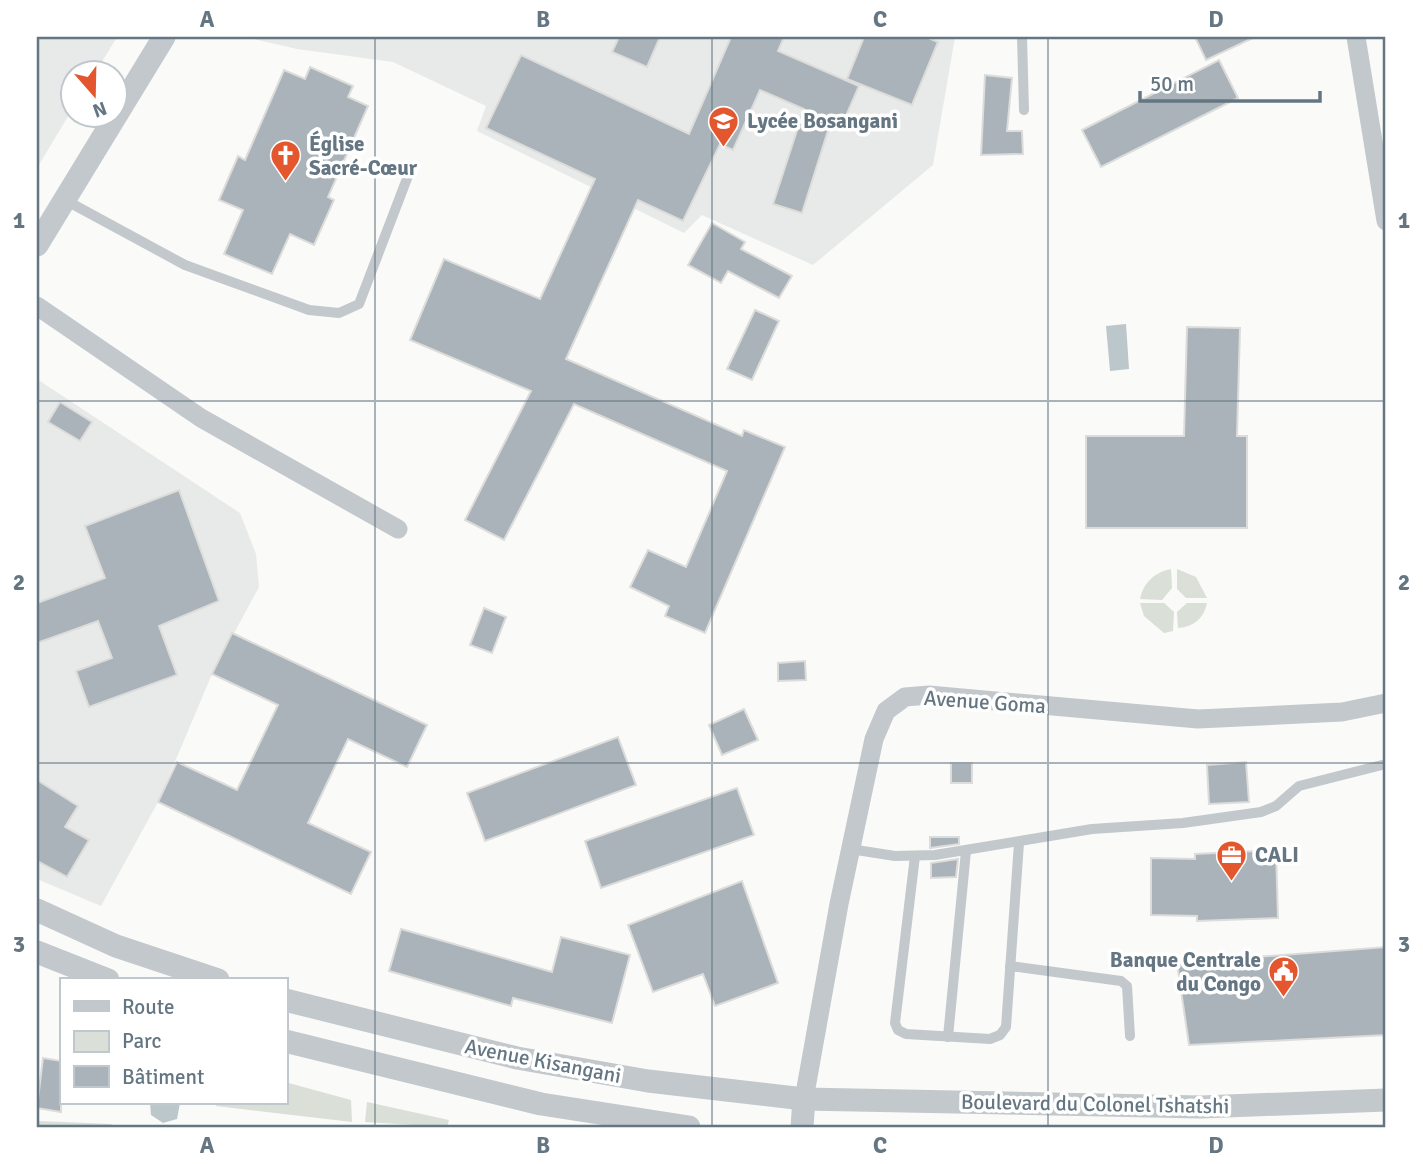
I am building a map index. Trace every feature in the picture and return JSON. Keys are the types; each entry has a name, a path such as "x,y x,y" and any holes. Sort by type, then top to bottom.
{"street":[{"path":"37,245 164,37"},
{"path":"1356,37 1386,221"},
{"path":"37,306 201,418 398,529"},
{"name":"Avenue Goma","path":"802,1127 804,1099 850,849 874,739 886,711 905,697 929,695 1198,719 1342,712 1386,703"},
{"path":"37,910 116,946 212,978"},
{"path":"37,952 103,978"},
{"name":"Avenue Kisangani","path":"287,1000 517,1058 648,1081 804,1099"},
{"path":"287,1041 541,1104 689,1127"},
{"name":"Boulevard du Colonel Tshatshi","path":"804,1099 1201,1107 1386,1100"}],"lane":[{"path":"1022,37 1024,110"},
{"path":"64,200 185,265 309,310 339,313 359,304 408,176"},
{"path":"850,849 915,856 1019,843 1092,829 1183,823 1261,813 1276,806 1299,786 1386,764"},
{"path":"915,856 895,1024 898,1030 906,1034 990,1039 1000,1035 1006,1027 1019,843"},
{"path":"948,1037 966,851"},
{"path":"1010,966 1121,981 1127,986 1130,1036"}],"shaded area":[{"path":"37,37 117,37 103,60 60,60 60,130 37,168"},
{"name":"Lycée Bosangani","path":"246,37 955,37 933,165 813,265 702,215 684,233 477,131 486,106 393,62 297,49"},
{"path":"1126,324 1129,369 1110,371 1106,326"},
{"path":"37,379 240,513 256,554 259,587 212,674 158,802 101,906 37,879"},
{"path":"150,1104 180,1104 177,1119 163,1123 151,1115"}],"green space":[{"path":"1171,569 1172,588 1162,600 1140,599 1151,579"},
{"path":"1177,569 1196,577 1207,598 1186,598 1177,589"},
{"path":"1140,603 1164,603 1174,612 1173,631 1164,633 1144,616"},
{"path":"1187,603 1207,603 1197,621 1178,628 1177,612"},
{"path":"287,1083 351,1100 352,1122 216,1106 287,1104"},
{"path":"367,1102 449,1120 447,1127 365,1122"},
{"path":"39,1121 111,1124 115,1127 39,1127"}],"building":[{"path":"619,37 660,37 647,67 612,52"},
{"path":"731,37 784,37 778,51 859,86 842,125 831,121 802,213 773,204 804,109 760,90 733,150 720,144 683,221 638,200 566,359 742,436 744,430 785,447 705,633 665,616 669,606 630,587 648,550 686,567 727,471 574,404 504,540 465,520 531,391 410,340 444,259 540,299 595,179 486,128 521,55 689,134"},
{"path":"864,37 926,37 938,42 912,105 847,79"},
{"path":"1195,37 1255,37 1206,60"},
{"path":"1219,60 1238,98 1101,167 1082,130"},
{"path":"310,67 353,86 348,97 368,106 328,197 334,200 314,245 290,234 272,274 224,254 243,210 219,200 238,156 245,160 284,70 305,79"},
{"path":"985,75 1012,78 1007,131 1022,131 1023,154 981,155"},
{"path":"712,223 745,242 741,249 792,276 779,298 728,271 721,283 688,265"},
{"path":"755,310 779,321 752,380 727,369"},
{"path":"1187,327 1240,328 1237,436 1247,436 1247,528 1086,528 1086,436 1184,436"},
{"path":"60,402 92,422 80,441 48,422"},
{"path":"179,490 219,601 159,626 177,675 89,707 76,671 112,658 98,621 37,643 37,603 105,578 85,526"},
{"path":"484,608 506,617 492,653 470,645"},
{"path":"232,633 427,725 407,767 348,739 308,823 371,852 351,894 158,802 177,762 237,790 278,705 212,674"},
{"path":"805,661 806,680 778,681 778,663"},
{"path":"744,709 758,740 722,755 709,725"},
{"path":"618,737 636,785 485,841 467,793"},
{"path":"1246,762 1249,802 1209,804 1207,765"},
{"path":"951,763 972,763 972,783 951,783"},
{"path":"37,780 78,806 65,827 89,840 67,877 37,861"},
{"path":"737,788 754,835 601,888 585,841"},
{"path":"930,837 959,837 959,844 930,848"},
{"path":"1276,850 1278,918 1197,921 1197,916 1151,915 1151,858 1195,859 1195,854"},
{"path":"958,859 956,877 931,878 931,863"},
{"path":"742,881 778,983 715,1006 703,974 653,992 628,925"},
{"path":"401,929 552,972 561,937 630,955 612,1023 513,998 511,1006 389,971"},
{"name":"Banque Centrale du Congo","path":"1386,947 1386,1035 1189,1045 1177,963"},
{"path":"43,1058 60,1061 61,1112 37,1108"}],"place":[{"name":"Lycée Bosangani","path":"724,148"},
{"name":"Église Sacré-Cœur","path":"286,183"},
{"name":"CALI","path":"1232,882"},
{"name":"Banque Centrale du Congo","path":"1284,999"}]}
